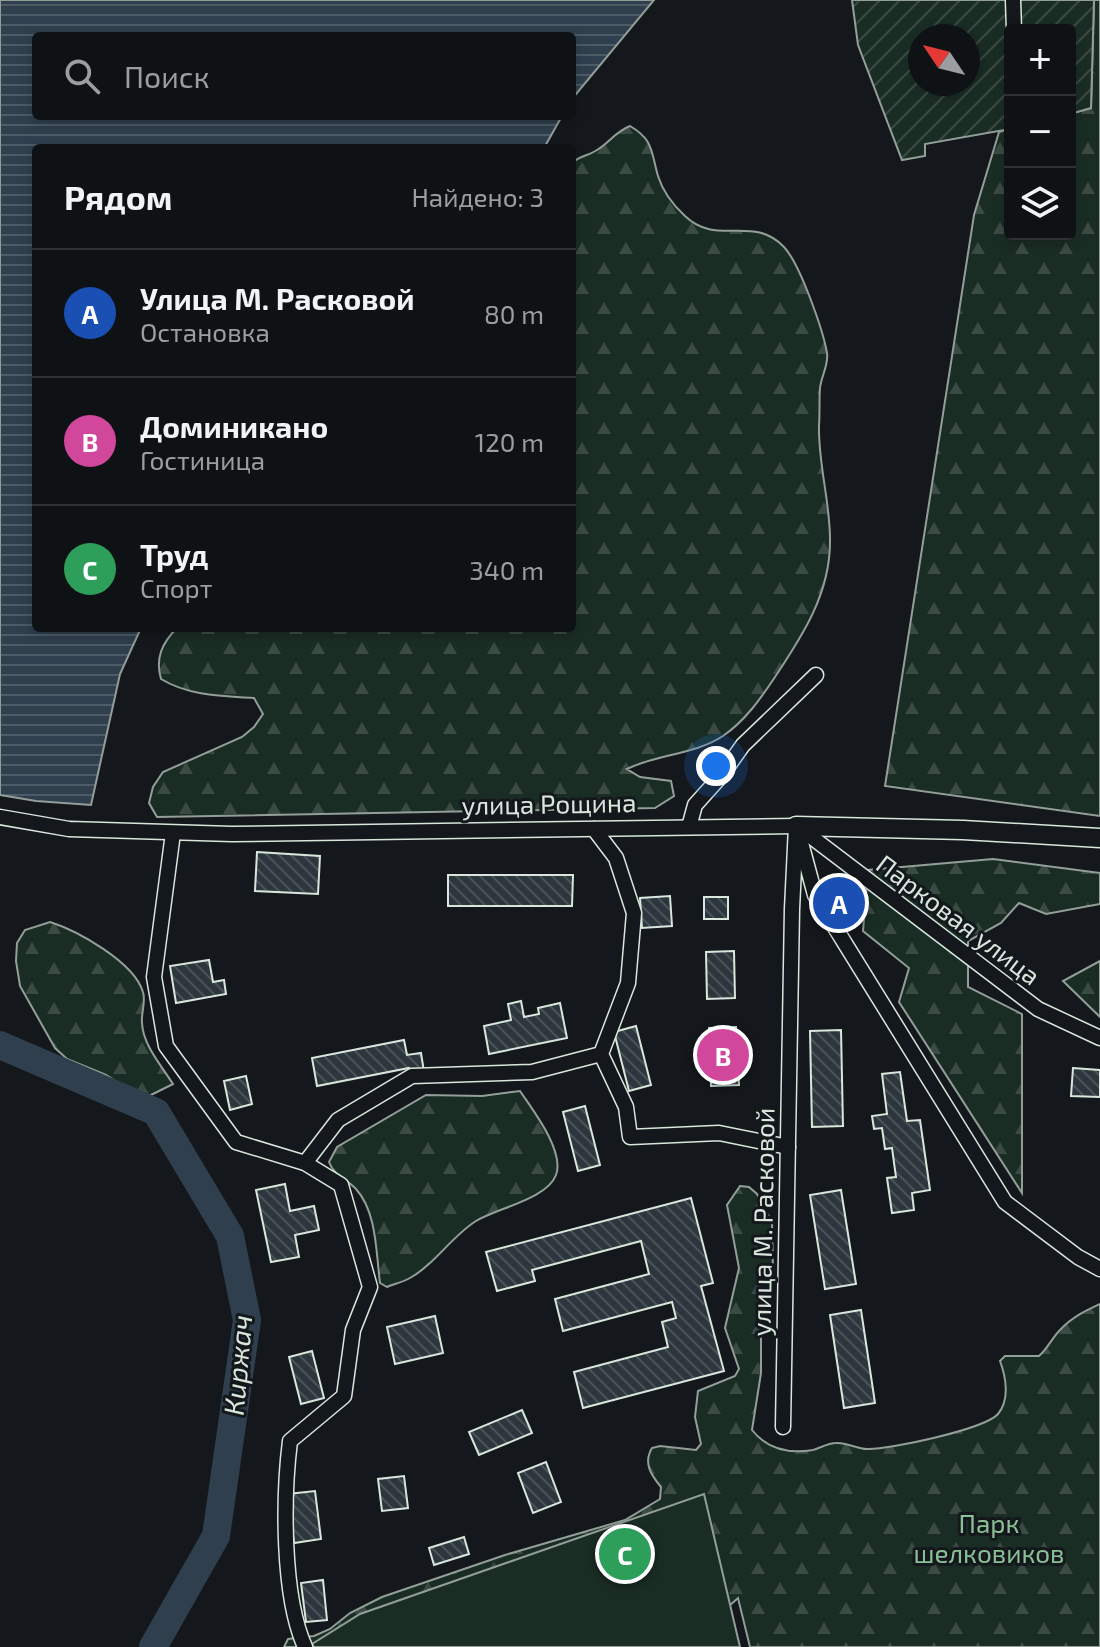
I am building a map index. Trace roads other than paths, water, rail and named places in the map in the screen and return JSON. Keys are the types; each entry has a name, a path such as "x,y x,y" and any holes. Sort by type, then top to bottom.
{"street":[{"path":"1013,0 1014,24"},
{"path":"689,827 695,805 743,745 816,675"},
{"name":"улица Рощина","path":"0,817 69,829 173,833 796,826 963,830 1100,838"},
{"path":"796,826 815,895 1005,1202 1078,1257 1100,1269"},
{"name":"улица М. Расковой","path":"783,1427 796,826"},
{"name":"Парковая улица","path":"796,826 1038,1009 1100,1038"},
{"path":"594,829 616,858 634,913 628,983 601,1054 626,1107 630,1137 719,1133 788,1147"},
{"path":"173,833 154,977 166,1046 236,1142 305,1163 341,1185 370,1287 353,1330 344,1396 290,1441 284,1484 286,1529 294,1614 302,1641"},
{"path":"792,909 801,897 815,895"},
{"path":"305,1163 338,1120 412,1076 532,1072 601,1054"}],"water":[{"path":"0,0 654,0 576,94 576,32 32,32 32,120 560,120 546,144 32,144 32,632 139,632 120,674 91,805 0,795"}],"waterway":[{"name":"Киржач","path":"0,1045 156,1112 230,1236 247,1320 216,1536 153,1647"}],"place":[{"name":"Улица М. Расковой","path":"839,903"},
{"name":"Доминикано","path":"723,1055"},
{"name":"Труд","path":"625,1554"}],"park label":[{"name":"Парк шелковиков","path":"989,1537"}]}
